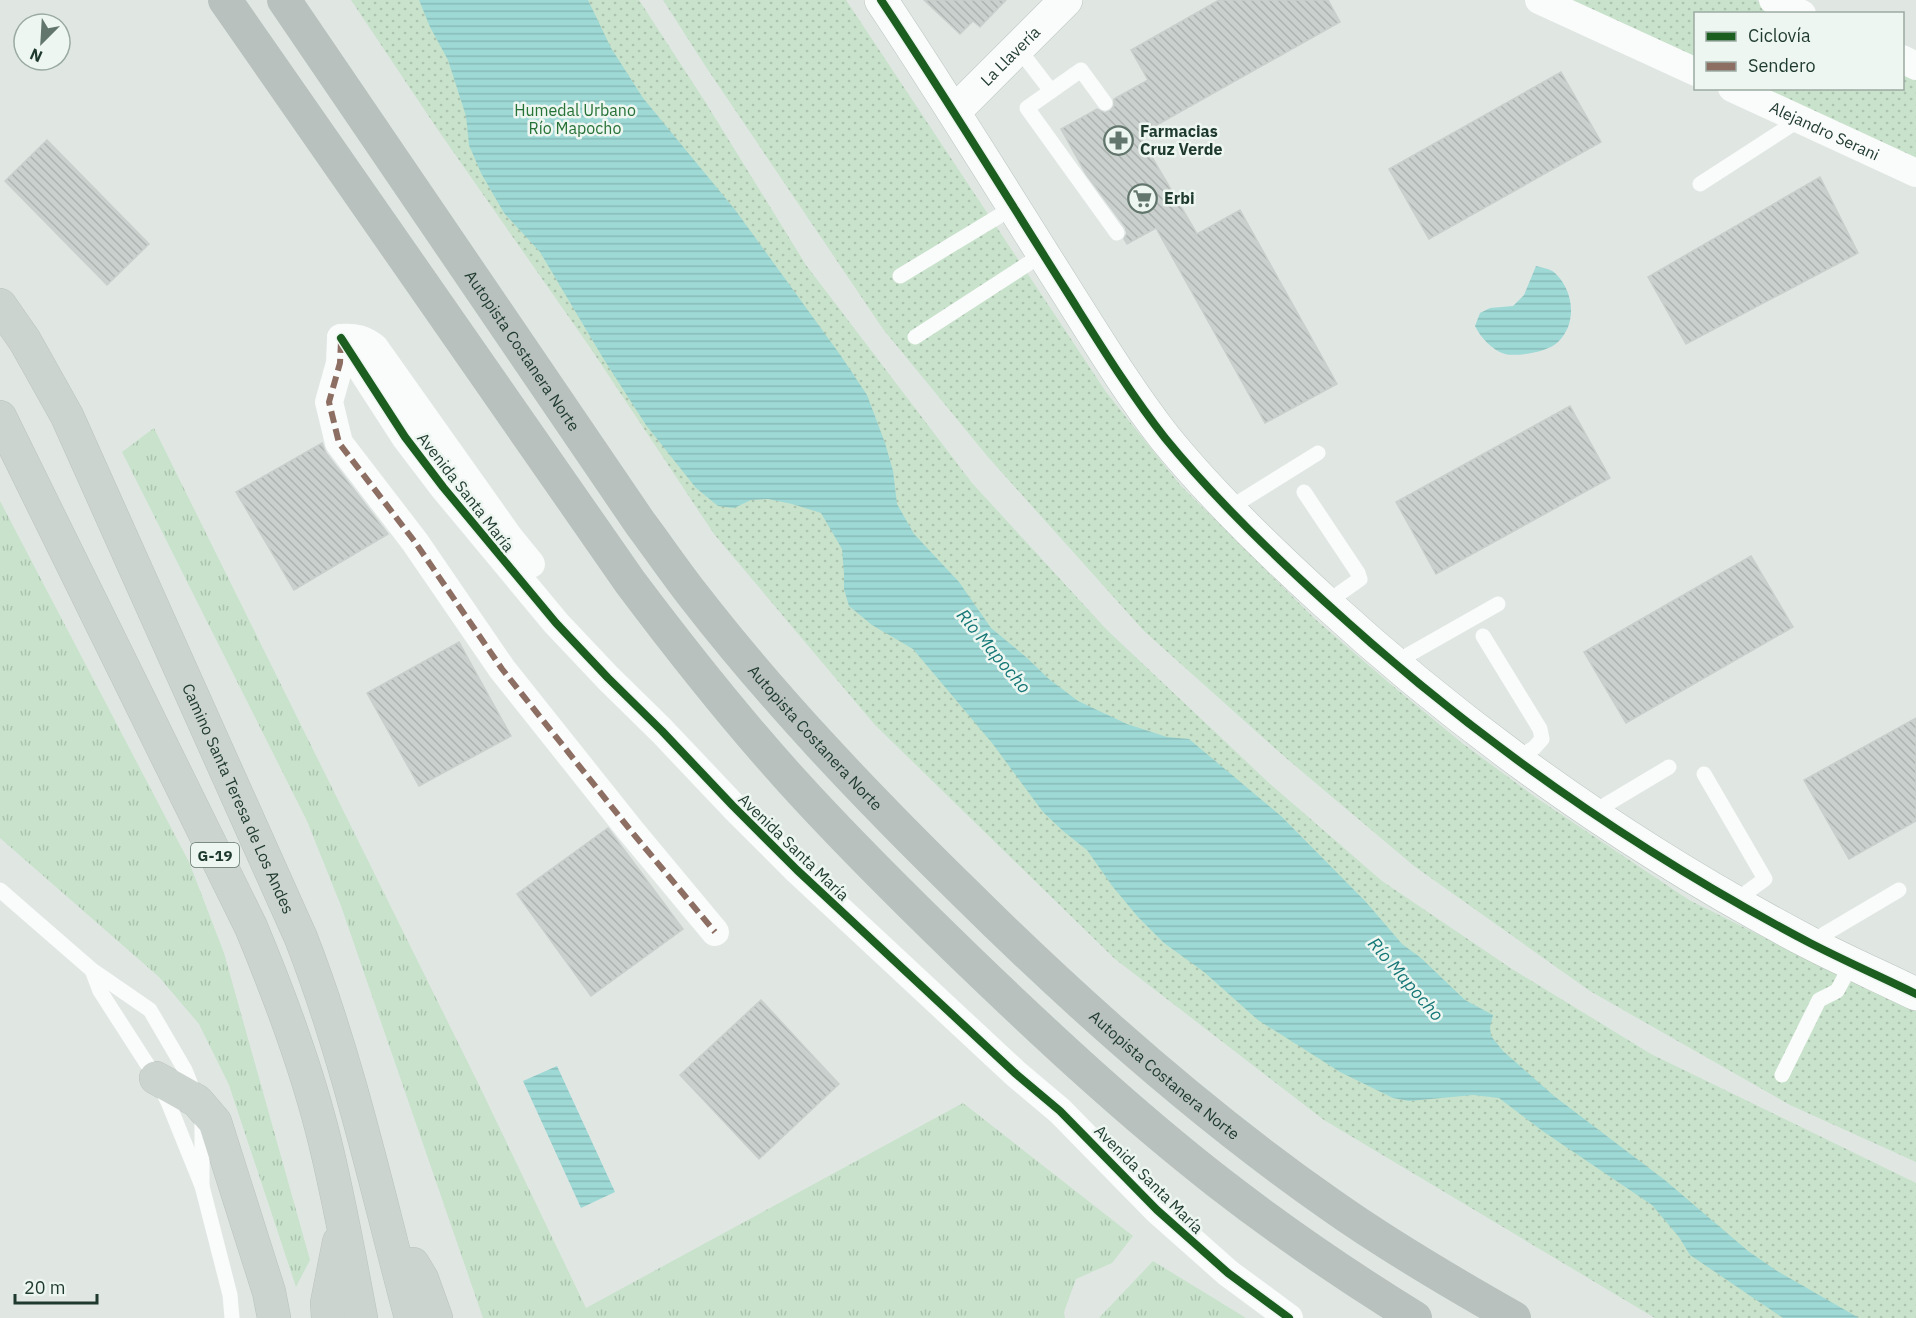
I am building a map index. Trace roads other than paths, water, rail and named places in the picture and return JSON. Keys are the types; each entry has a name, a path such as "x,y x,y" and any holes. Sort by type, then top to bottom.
{"highway":[{"path":"225,0 630,582 715,691 792,781 1000,991 1144,1122 1218,1182 1288,1234 1415,1318"},
{"name":"Autopista Costanera Norte","path":"284,0 640,523 720,629 831,756 908,838 996,924 1069,993 1161,1073 1240,1137 1331,1205 1409,1256 1514,1318"}],"main road":[{"name":"Camino Santa Teresa de Los Andes","path":"0,305 25,341 67,416 301,938 319,983 363,1131 411,1318"},
{"name":"G-19","path":"0,417 251,927 284,1006 324,1137 343,1222 360,1318"},
{"path":"156,1078 197,1101 214,1122 269,1292 274,1318"},
{"path":"379,1198 422,1279 436,1318"},
{"path":"328,1318 327,1303 343,1222"}],"street":[{"path":"881,0 955,111 1121,376 1164,436 1228,509 1326,603 1394,663 1516,759 1592,813 1735,901 1810,943 1916,994"},
{"name":"La Llavería","path":"955,111 1066,0"},
{"path":"1539,0 1694,72"},
{"path":"1773,0 1798,12"},
{"name":"Alejandro Serani","path":"1736,90 1916,173"},
{"name":"Avenida Santa María","path":"715,932 502,669 415,542 339,443 329,402 340,363 341,338 359,339 375,348 509,537 662,731 733,806 797,870 1016,1074 1068,1119 1156,1210 1228,1273 1289,1318"}],"lane":[{"path":"1018,48 1051,91"},
{"path":"1105,103 1081,70 1027,108 1117,233"},
{"path":"1700,184 1799,120"},
{"path":"900,276 1014,207"},
{"path":"915,337 1043,254"},
{"path":"1228,509 1318,453"},
{"path":"1304,492 1360,579 1326,603"},
{"path":"1394,663 1498,604"},
{"path":"1483,636 1540,729 1542,739 1534,748 1516,759"},
{"path":"1592,813 1669,767"},
{"path":"1704,774 1765,879 1735,901"},
{"path":"0,890 92,970 150,1010 185,1070 197,1101 203,1124 202,1186"},
{"path":"1810,943 1899,890"},
{"path":"1782,1075 1819,1000 1837,991 1852,963"},
{"path":"92,970 99,991 156,1078 202,1186 230,1295 232,1318"}],"water":[{"name":"Río Mapocho","path":"419,0 588,0 611,48 643,98 736,211 867,395 893,471 897,504 914,534 959,582 991,628 1078,701 1127,724 1167,737 1189,739 1281,816 1366,902 1402,944 1421,958 1465,1000 1493,1015 1490,1027 1491,1036 1503,1051 1554,1096 1666,1181 1748,1251 1777,1271 1859,1318 1783,1318 1690,1255 1679,1237 1652,1205 1544,1132 1499,1098 1473,1095 1409,1101 1393,1098 1340,1072 1258,1020 1204,972 1164,943 1113,887 1087,850 1043,812 992,743 913,649 872,625 849,606 844,589 842,549 821,513 768,499 751,500 734,508 718,506 696,488 646,425 540,252 504,213 481,173 469,145 466,116 448,60 430,27"},
{"path":"1536,266 1553,271 1563,282 1570,299 1571,318 1564,335 1553,346 1525,354 1505,354 1487,343 1475,326 1480,313 1490,308 1513,306 1524,295"},
{"path":"557,1066 615,1192 581,1208 523,1081"}],"place":[{"name":"Farmacias Cruz Verde","path":"1119,140"},
{"name":"Erbi","path":"1143,198"}],"park label":[{"name":"Humedal Urbano Río Mapocho","path":"575,119"}]}
